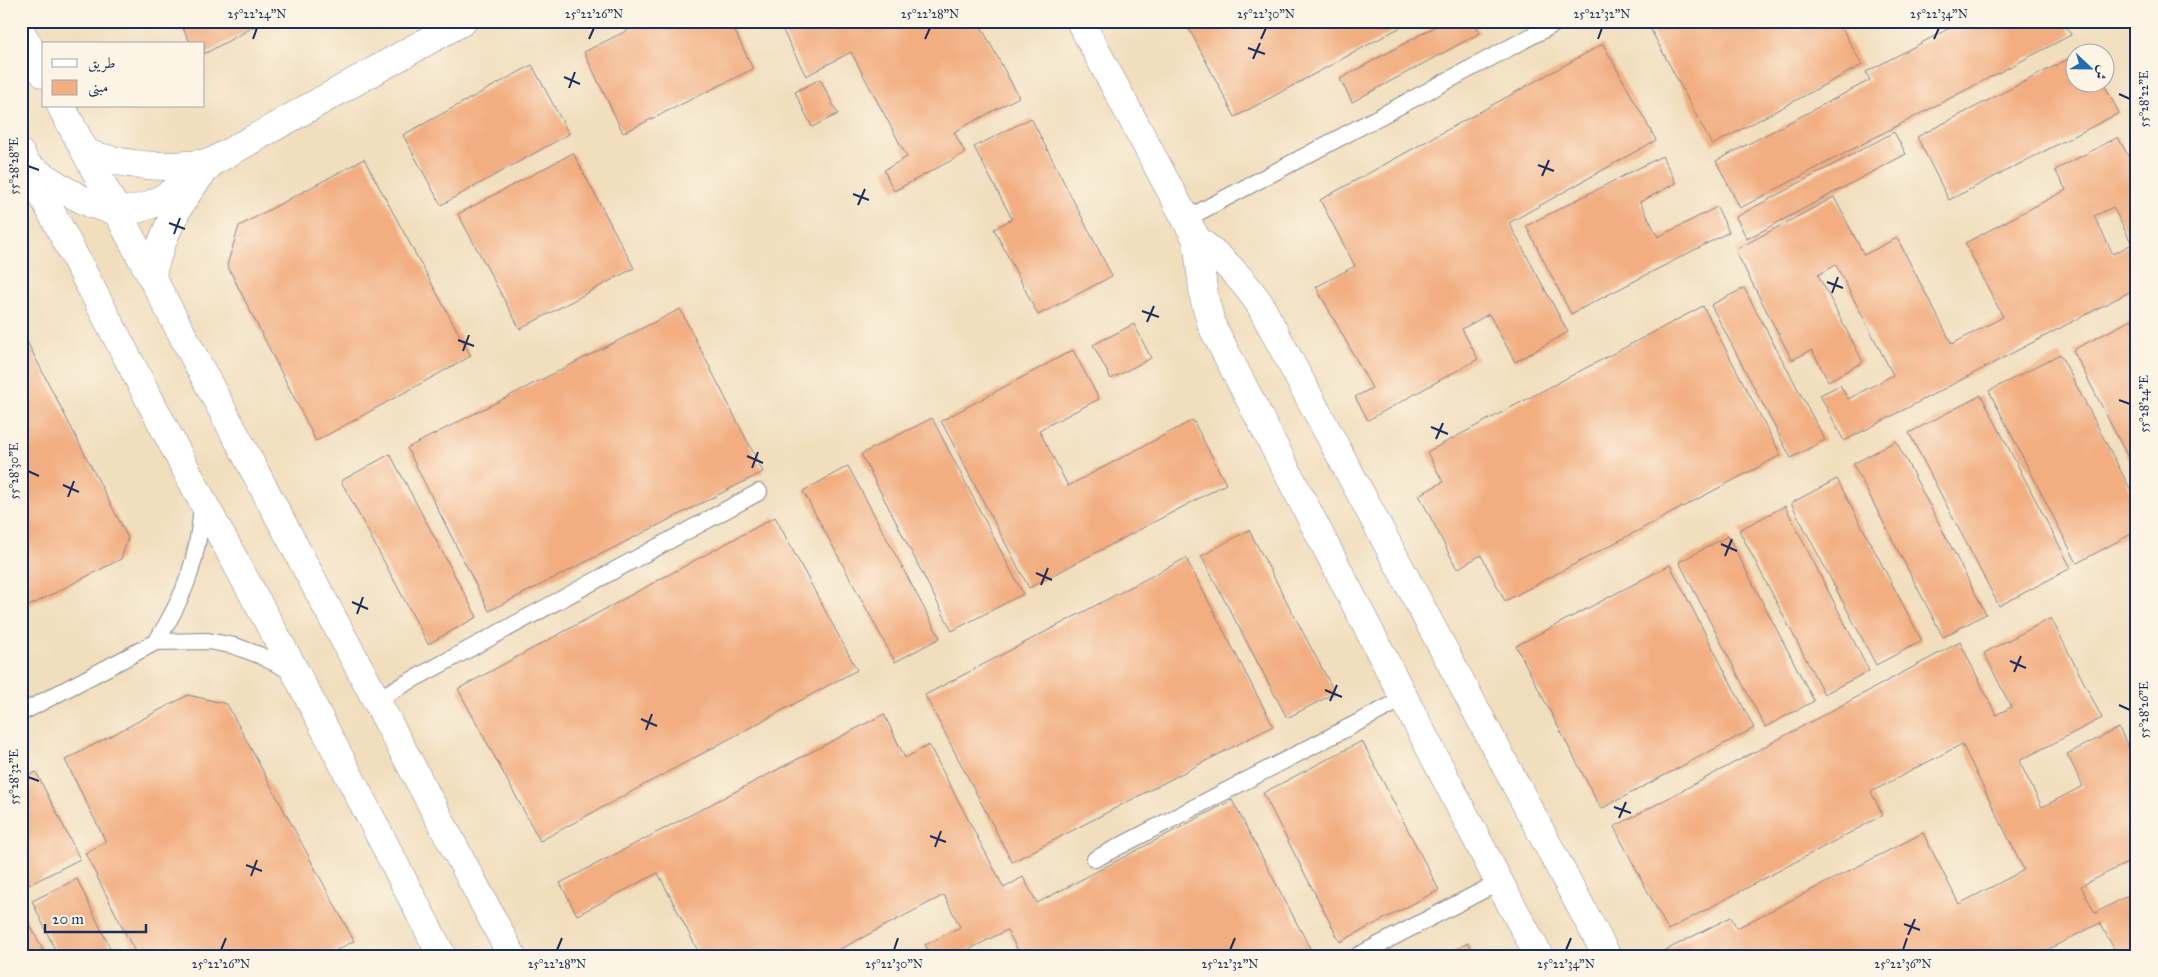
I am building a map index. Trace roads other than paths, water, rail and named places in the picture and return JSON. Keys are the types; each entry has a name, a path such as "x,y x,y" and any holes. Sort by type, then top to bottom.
{"street":[{"path":"24,160 83,200 118,212 140,209 157,202 212,162 463,21"},
{"path":"1080,21 1192,230 1204,298 1212,326 1539,956"},
{"path":"21,32 42,70"},
{"path":"62,108 152,274 375,700 512,956"},
{"path":"86,153 111,160 152,167 186,166 212,162"},
{"path":"24,160 203,502 297,675 442,956"},
{"path":"152,274 158,249 180,202 194,181 212,162"},
{"path":"1192,230 1222,257 1242,279 1259,303 1607,956"}],"lane":[{"path":"1192,230 1560,21"},
{"path":"375,700 759,492"},
{"path":"156,642 173,614 194,565 200,539 203,502"},
{"path":"21,713 156,642 208,641 235,646 260,655 297,675"},
{"path":"1095,859 1405,698"},
{"path":"1357,956 1499,882"}]}
